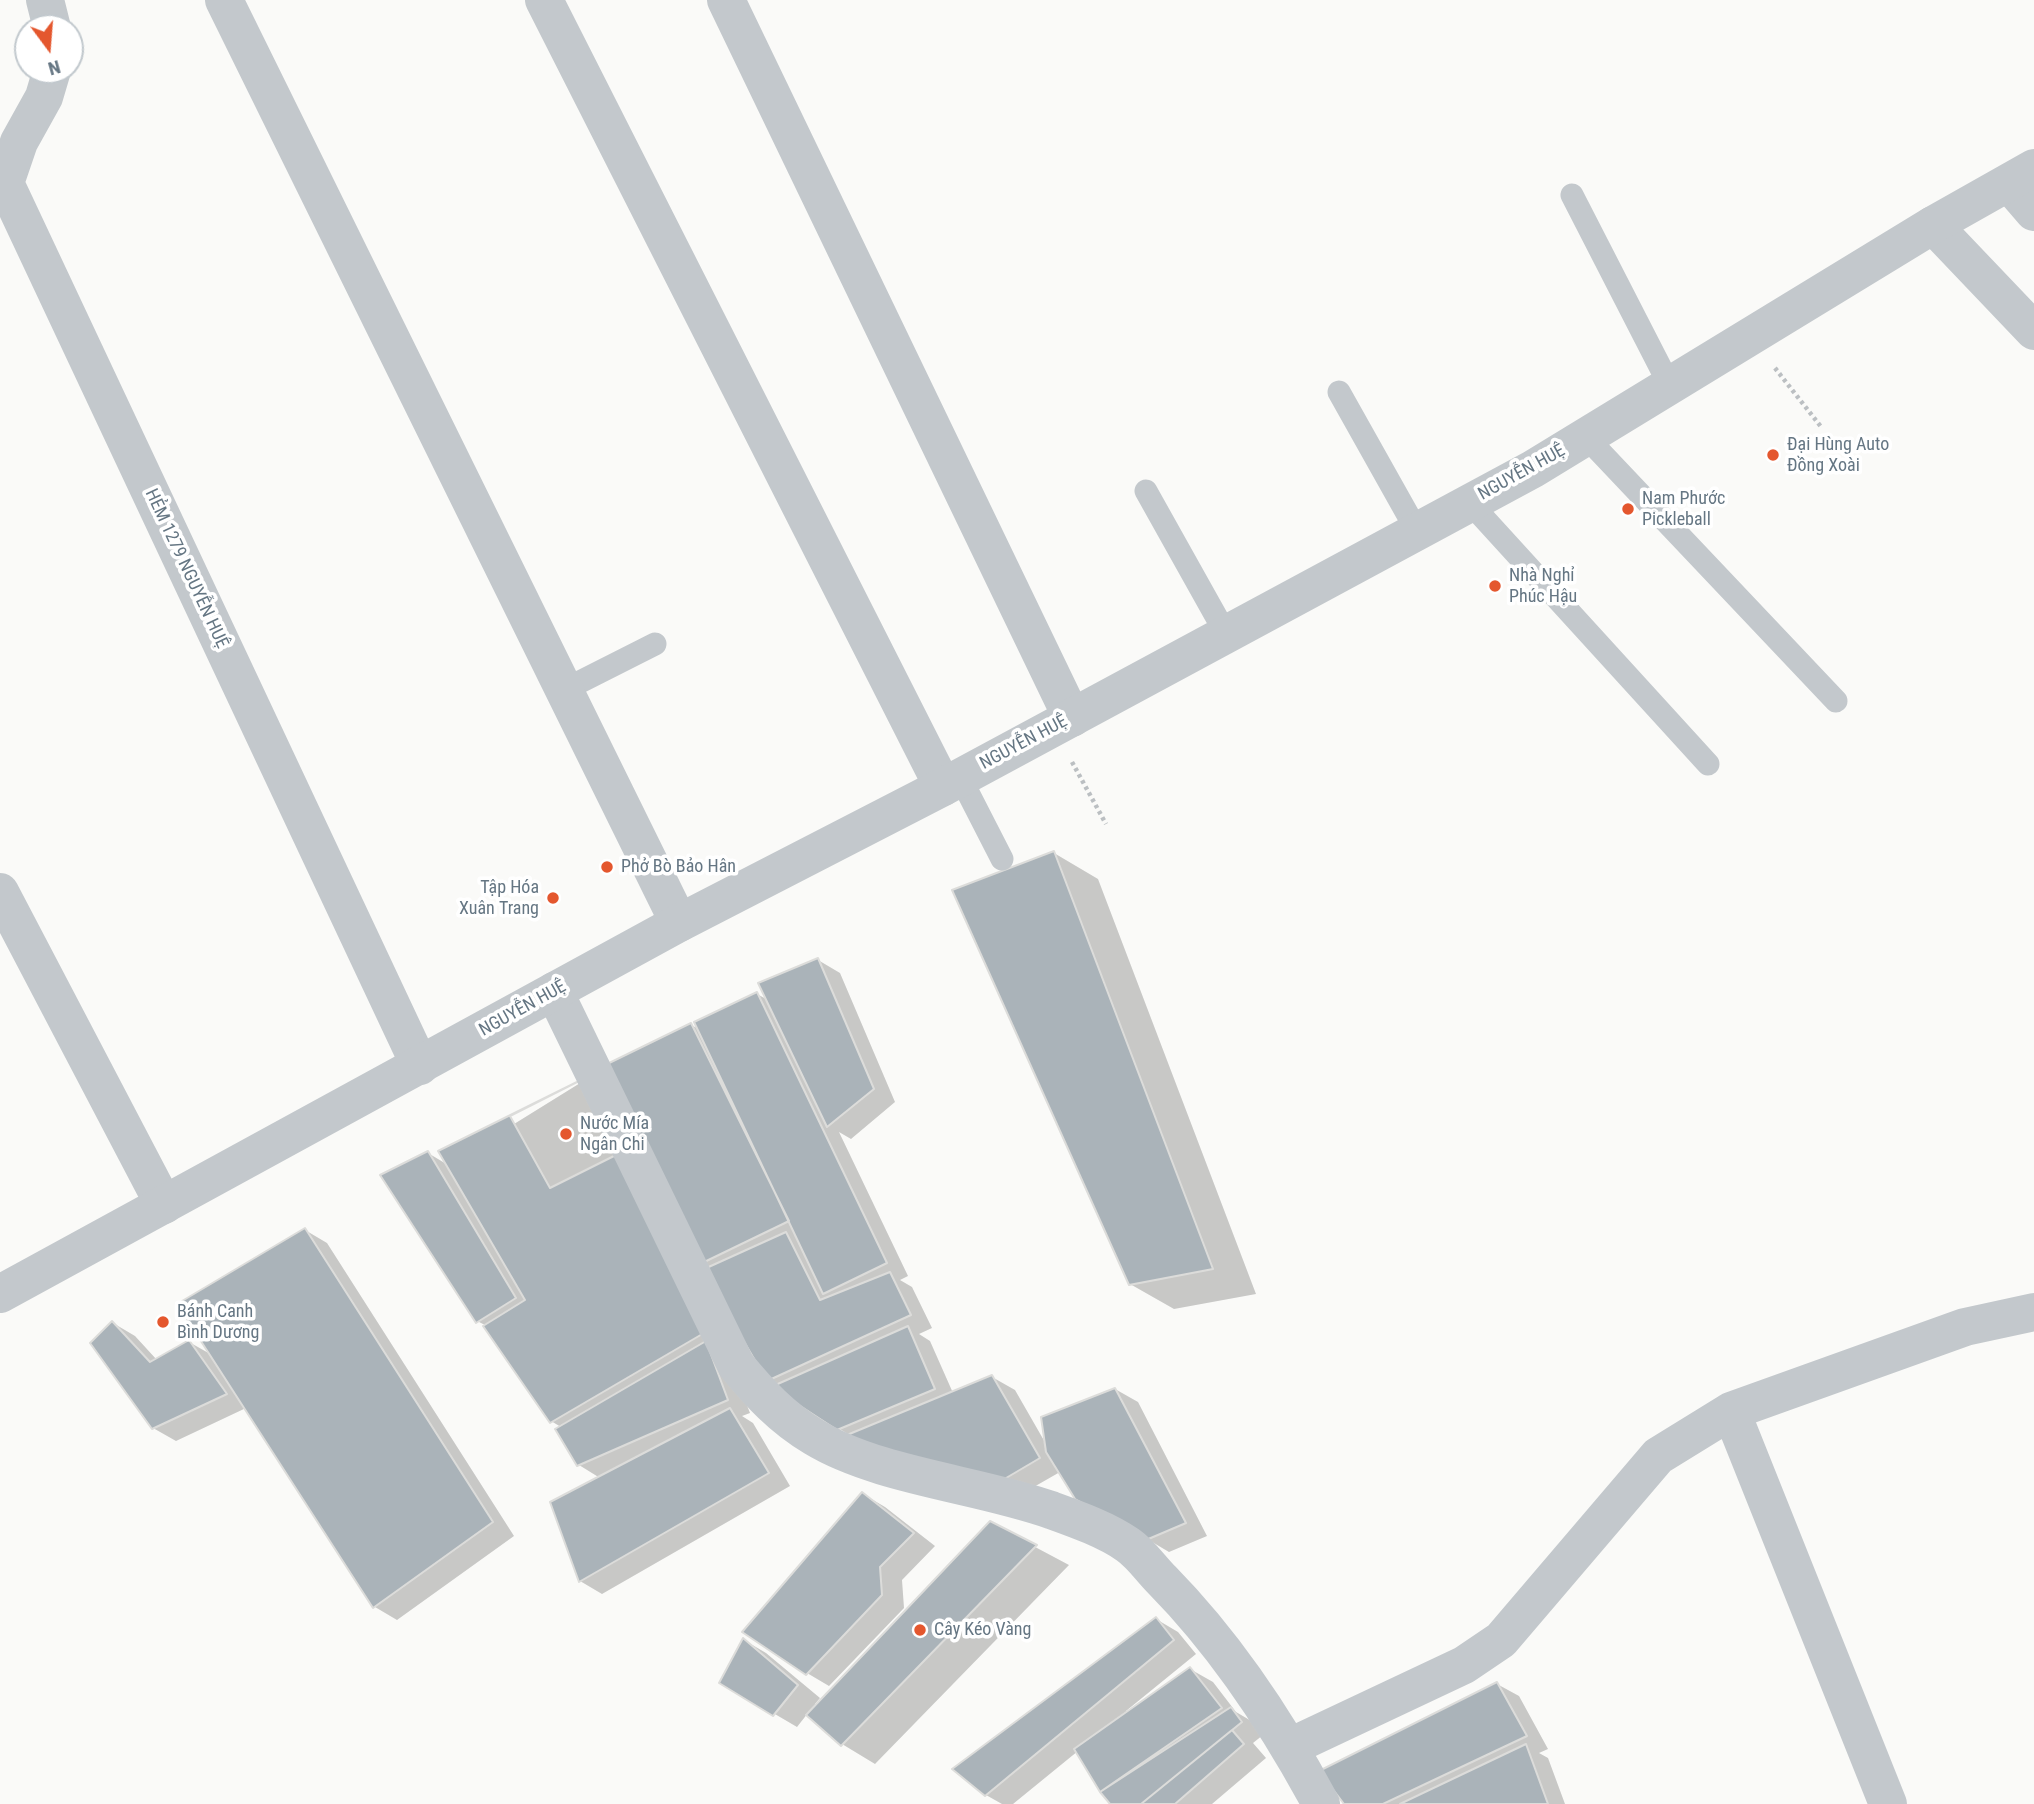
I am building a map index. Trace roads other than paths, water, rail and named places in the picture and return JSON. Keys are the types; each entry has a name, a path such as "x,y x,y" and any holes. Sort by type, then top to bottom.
{"street":[{"path":"224,0 679,923"},
{"path":"544,0 952,782"},
{"path":"726,0 1063,722"},
{"name":"HẺM 1279 NGUYỄN HUỆ","path":"48,84 44,97 19,142 5,183 421,1066"},
{"path":"2021,175 2034,212"},
{"name":"NGUYỄN HUỆ","path":"0,1294 679,923 952,782 1470,503 1586,437 1933,225 2021,175"},
{"path":"1933,225 2034,331"},
{"path":"0,892 164,1205"},
{"path":"554,991 736,1365 766,1402 814,1437 867,1461 1010,1496 1070,1517 1128,1545 1185,1604 1290,1747 1321,1804"},
{"path":"1290,1747 1464,1665 1500,1640 1658,1456 1731,1411 1965,1327 2034,1312"},
{"path":"1731,1411 1888,1804"}],"lane":[{"path":"1572,195 1670,386"},
{"path":"1339,392 1417,531"},
{"path":"1586,437 1836,701"},
{"path":"1146,491 1226,634"},
{"path":"1470,503 1708,764"},
{"path":"564,690 655,644"},
{"path":"952,782 1002,859"}],"place":[{"name":"Đại Hùng Auto Đồng Xoài","path":"1773,455"},
{"name":"Nam Phước Pickleball","path":"1628,509"},
{"name":"Nhà Nghỉ Phúc Hậu","path":"1495,586"},
{"name":"Phở Bò Bảo Hân","path":"607,867"},
{"name":"Tập Hóa Xuân Trang","path":"553,898"},
{"name":"Nước Mía Ngân Chi","path":"566,1134"},
{"name":"Bánh Canh Bình Dương","path":"163,1322"},
{"name":"Cây Kéo Vàng","path":"920,1630"}]}
